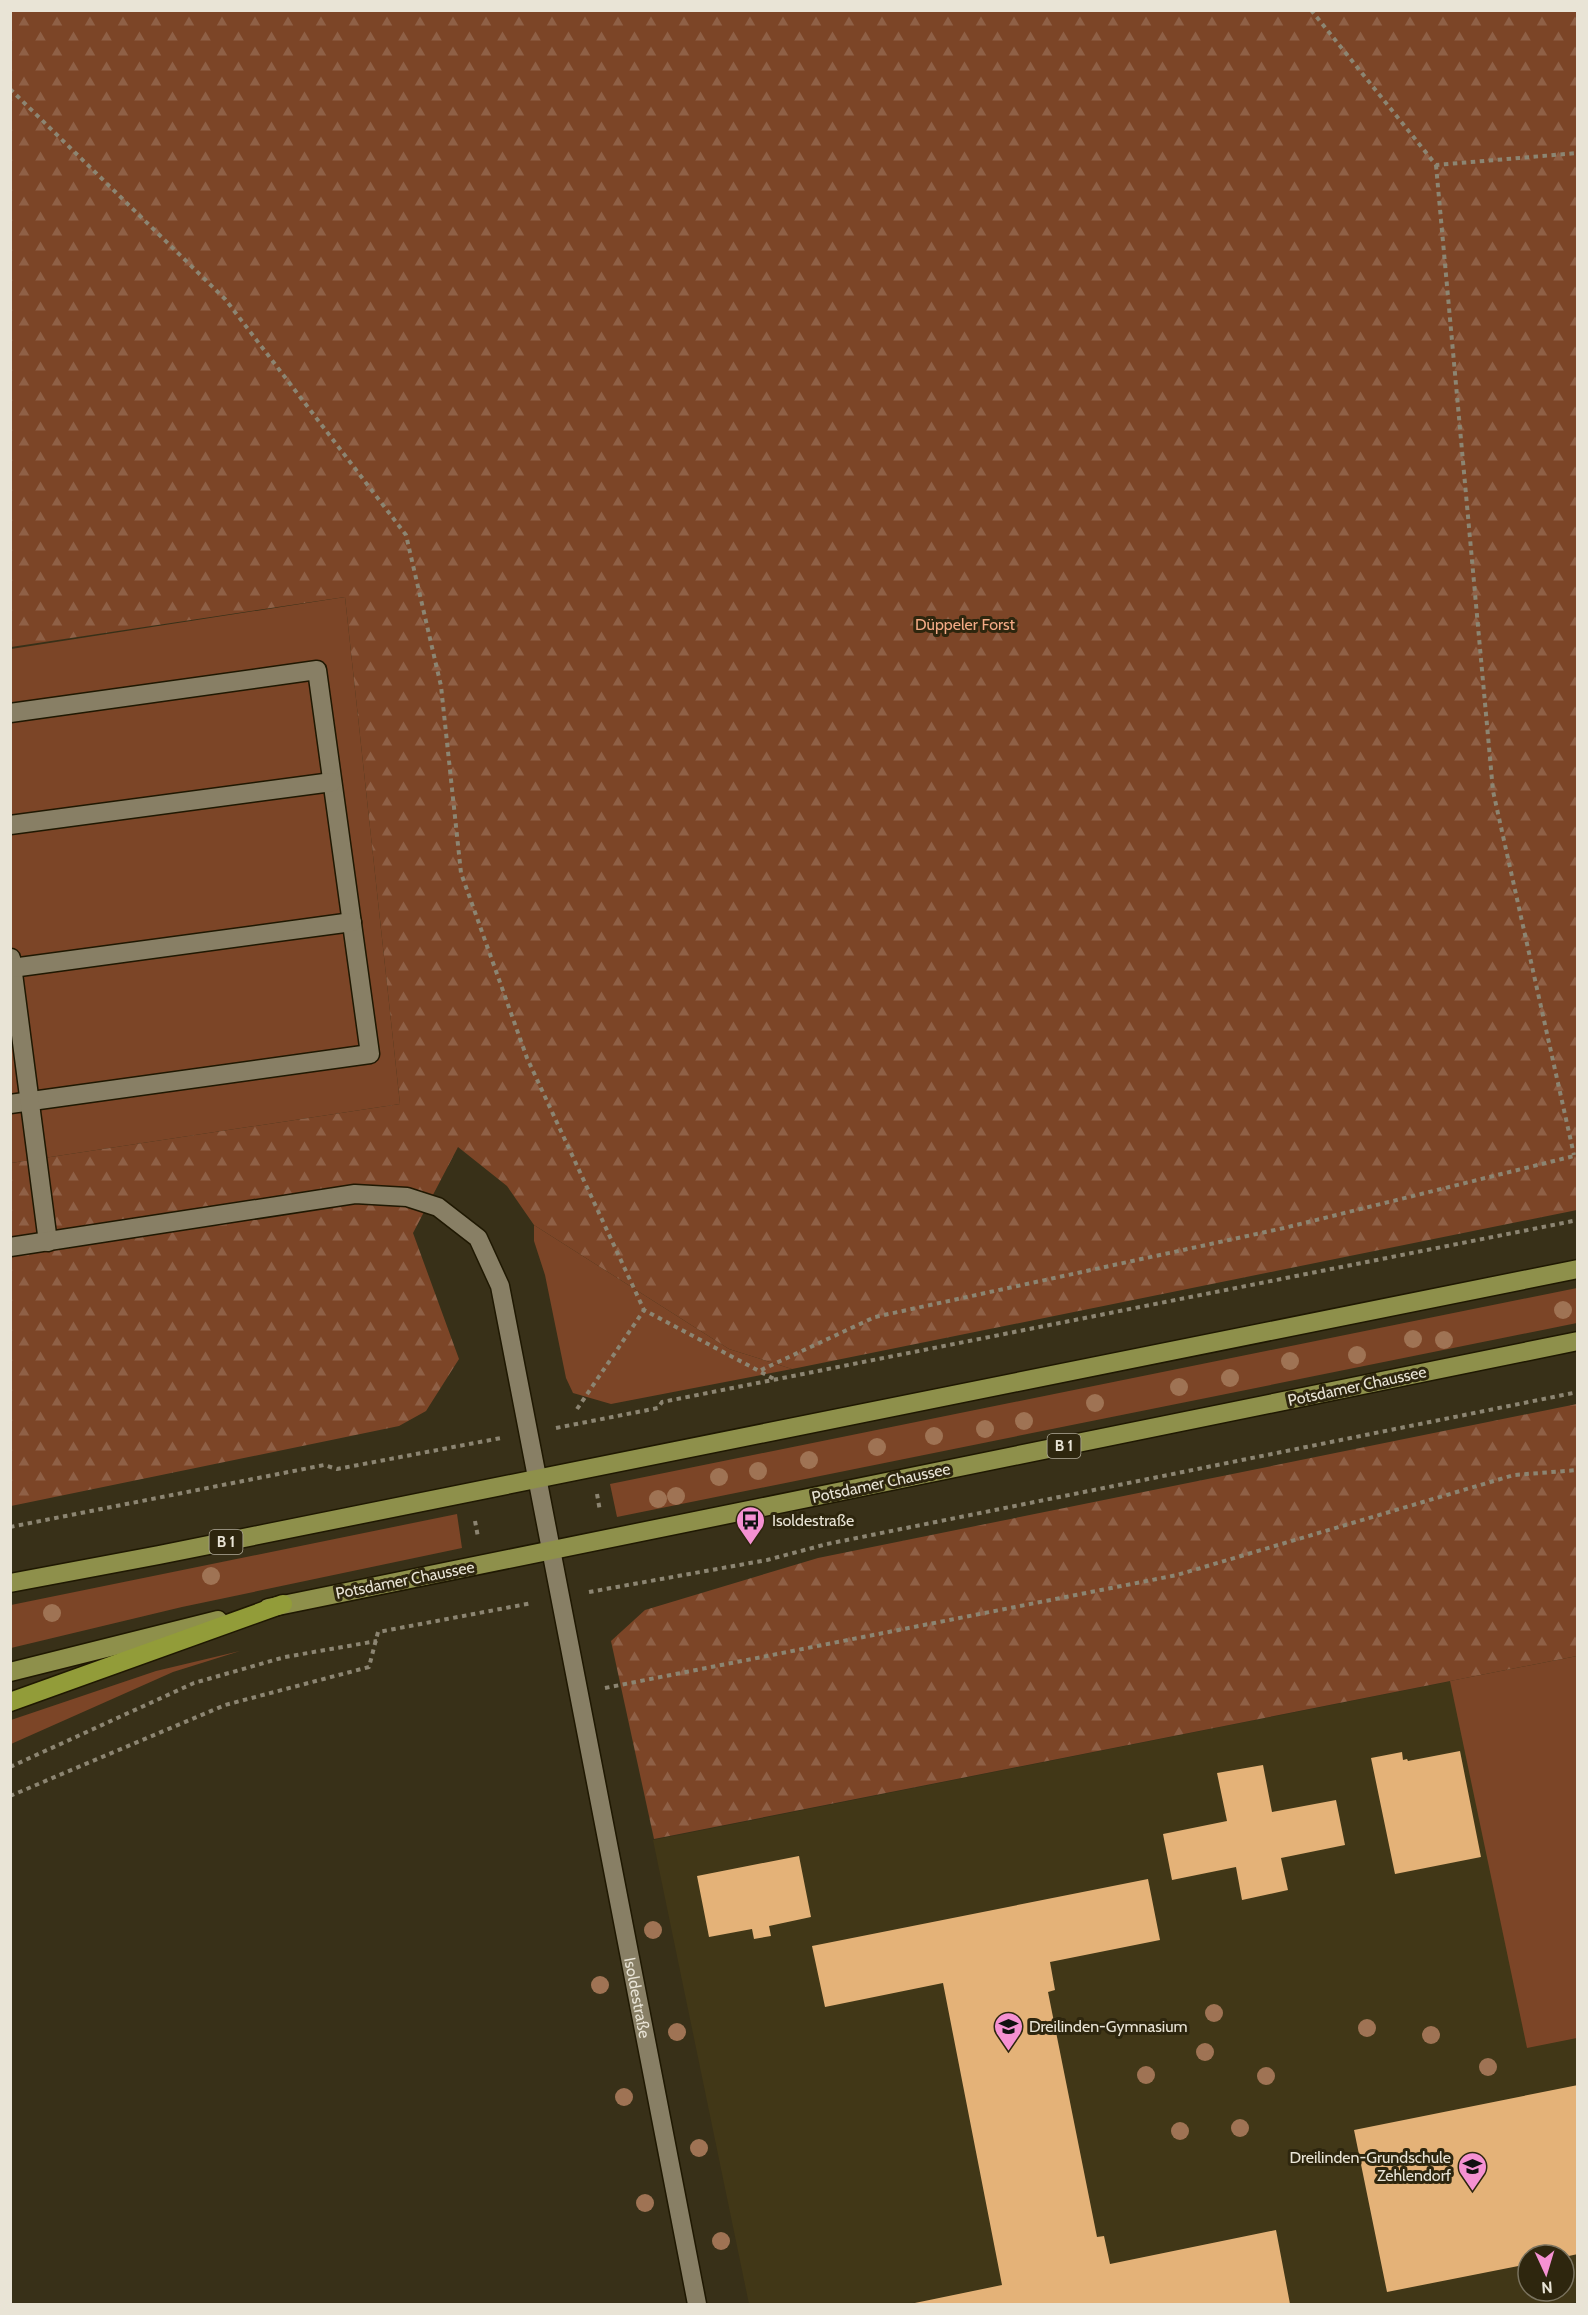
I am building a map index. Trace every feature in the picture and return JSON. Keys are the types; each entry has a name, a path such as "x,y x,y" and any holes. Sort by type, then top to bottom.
{"highway":[{"path":"10,1702 283,1604"}],"main road":[{"name":"B 1","path":"10,1583 216,1544 1578,1269"},
{"name":"Potsdamer Chaussee","path":"10,1672 283,1604 1578,1341"}],"street":[{"path":"10,713 317,670 370,1054 10,1104"},
{"path":"10,825 332,782"},
{"path":"48,1242 11,963 352,922"},
{"name":"Isoldestraße","path":"10,1247 355,1194 407,1197 438,1207 478,1238 500,1286 697,2304"}],"path":[{"path":"761,1370 874,1317 1284,1228 1576,1155 1493,791 1436,165 1311,10"},
{"path":"10,89 225,299 406,535 441,686 461,873 527,1058 644,1310 761,1370 776,1380"},
{"path":"1436,165 1578,153"},
{"path":"598,1420 658,1408 662,1402 1578,1220"},
{"path":"577,1409 644,1310"},
{"path":"632,1584 767,1560 827,1544 1578,1392"},
{"path":"10,1527 324,1465 337,1469 447,1448"},
{"path":"578,1693 1177,1575 1514,1475 1578,1470"},
{"path":"596,1488 602,1522"},
{"path":"474,1518 480,1546"},
{"path":"10,1796 225,1706 369,1667 378,1641 378,1632 476,1614"},
{"path":"10,1767 194,1683 285,1657 378,1641"}],"shaded area":[{"path":"1577,1656 1577,2302 1576,2243 1516,2243 1516,2303 1572,2303 749,2304 653,1840"}],"green space":[{"name":"Düppeler Forst","path":"11,11 1577,11 1577,1210 792,1369 729,1349 534,1225 507,1186 458,1147 413,1233 459,1359 426,1411 399,1426 11,1506 11,1163 400,1104 345,597 11,647"},
{"path":"345,597 400,1104 11,1163 11,649"},
{"path":"534,1225 729,1349 792,1369 611,1404 573,1393 566,1378 545,1275 534,1241"},
{"path":"1577,1288 1577,1323 617,1517 610,1484"},
{"path":"1577,1404 1577,1656 654,1839 611,1641 645,1610 818,1558"},
{"path":"457,1514 462,1548 182,1607 11,1648 11,1605"},
{"path":"240,1651 173,1672 11,1744 11,1720 156,1671"},
{"path":"1577,1656 1577,2038 1527,2048 1450,1681"}],"building":[{"path":"1460,1751 1481,1857 1395,1874 1371,1758 1402,1752 1403,1760 1408,1761"},
{"path":"1263,1765 1272,1812 1336,1800 1345,1845 1281,1858 1288,1890 1242,1900 1236,1867 1172,1880 1163,1834 1227,1821 1217,1773"},
{"path":"799,1856 811,1917 769,1926 771,1936 754,1939 752,1929 709,1937 697,1876"},
{"name":"Dreilinden-Gymnasium","path":"1148,1879 1160,1940 1050,1962 1055,1990 1048,1992 1097,2237 1104,2236 1110,2264 1276,2230 1290,2304 910,2304 1002,2285 943,1983 825,2007 812,1946"},
{"name":"Dreilinden-Grundschule Zehlendorf","path":"1578,2085 1578,2254 1576,2254 1576,2243 1516,2243 1516,2266 1387,2292 1354,2130"}],"place":[{"name":"Isoldestraße","path":"751,1546"},
{"name":"Dreilinden-Gymnasium","path":"1008,2052"},
{"name":"Dreilinden-Grundschule Zehlendorf","path":"1472,2192"}]}
